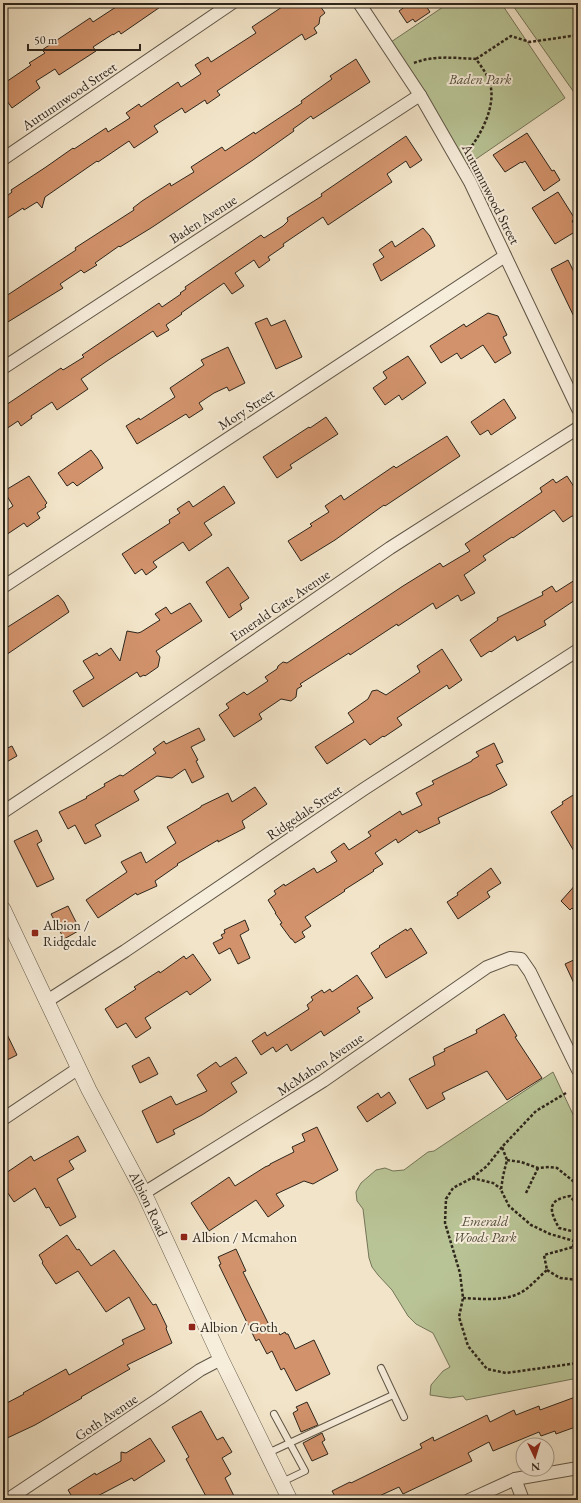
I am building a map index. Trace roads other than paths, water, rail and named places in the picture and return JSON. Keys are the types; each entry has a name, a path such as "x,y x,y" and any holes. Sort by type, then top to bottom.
{"street":[{"name":"Autumnwood Street","path":"3,159 232,3"},
{"name":"Autumnwood Street","path":"359,3 420,95 470,182 578,409"},
{"name":"Baden Avenue","path":"3,368 420,95"},
{"name":"Mory Street","path":"3,587 506,256"},
{"name":"Emerald Gate Avenue","path":"3,812 108,742 390,548 578,428"},
{"name":"Ridgedale Street","path":"47,1001 125,952 364,789 578,650"},
{"name":"Albion Road","path":"3,909 89,1090 144,1193 221,1359 290,1500"},
{"name":"McMahon Avenue","path":"144,1193 323,1081 487,967 510,958 521,959 530,972 578,1070"},
{"path":"3,1119 79,1068"},
{"name":"Goth Avenue","path":"7,1500 154,1403 200,1370 221,1359"},
{"path":"469,1500 516,1479 578,1468"},
{"path":"516,1479 523,1500"}],"lane":[{"path":"381,1368 404,1417"},
{"path":"267,1453 393,1395"},
{"path":"274,1414 305,1471 282,1482"}],"place":[{"name":"Albion / Ridgedale","path":"35,933"},
{"name":"Albion / Mcmahon","path":"184,1237"},
{"name":"Albion / Goth","path":"192,1327"}],"park label":[{"name":"Baden Park","path":"480,79"},
{"name":"Emerald Woods Park","path":"485,1230"}]}
